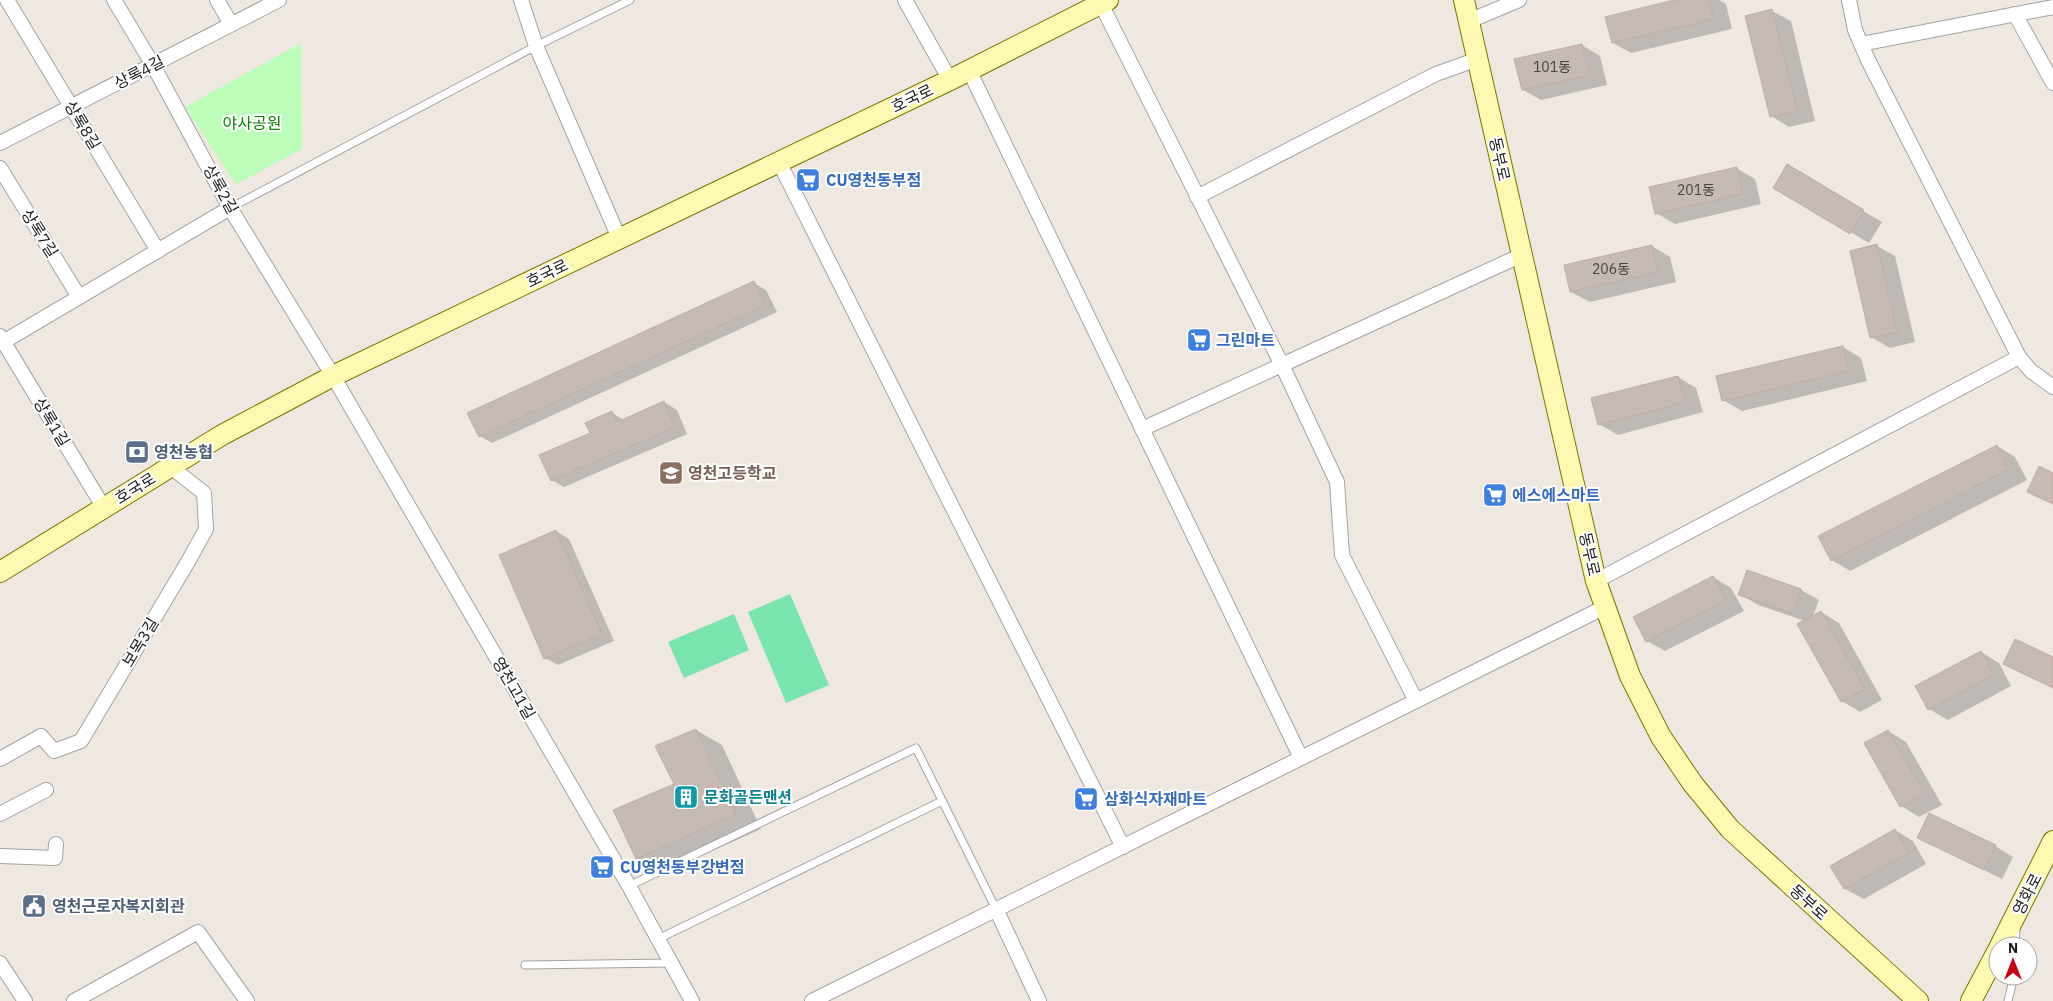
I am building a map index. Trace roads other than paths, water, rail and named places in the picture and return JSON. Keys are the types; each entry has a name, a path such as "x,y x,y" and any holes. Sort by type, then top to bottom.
{"street":[{"name":"상록8길","path":"7,0 158,251"},
{"name":"상록2길","path":"114,0 153,64 230,208 333,376"},
{"path":"217,0 231,24"},
{"name":"상록4길","path":"0,144 279,0"},
{"path":"521,0 536,46 619,238"},
{"path":"905,0 950,80"},
{"name":"동부로","path":"1464,0 1596,582 1630,676 1661,737 1693,784 1730,829 1918,1001"},
{"path":"1469,21 1519,0"},
{"path":"1849,0 1855,30 1861,44 2019,357 2031,371 2053,387"},
{"path":"1105,2 1197,196 1282,366 1337,482 1342,555 1416,701"},
{"name":"호국로","path":"0,572 222,435 333,376 950,80 1105,2"},
{"path":"1861,44 2053,6"},
{"path":"2015,14 2053,83"},
{"path":"1197,196 1436,74 1478,59"},
{"path":"969,70 1301,758"},
{"path":"780,162 1123,847"},
{"name":"상록7길","path":"0,168 79,297"},
{"path":"2,339 79,297 230,208"},
{"path":"1142,430 1522,256"},
{"name":"상록1길","path":"2,339 104,508"},
{"path":"1596,582 2019,357"},
{"name":"영천고1길","path":"333,376 629,886 692,1001"},
{"name":"보목3길","path":"0,759 41,736 54,751 81,741 189,560 206,529 204,494 171,467"},
{"path":"812,1001 1605,607"},
{"path":"0,814 46,790"},
{"name":"영화로","path":"2005,936 2053,841"},
{"path":"0,856 55,858 56,844"},
{"path":"996,910 1039,1001"},
{"path":"74,1001 198,932 247,1001"},
{"path":"0,963 25,1001"},
{"path":"1971,1001 1988,969"}],"lane":[{"path":"230,208 536,46 630,0"},
{"path":"629,886 916,748 996,910"},
{"path":"658,938 942,801"},
{"path":"2016,936 2017,914"},
{"path":"524,965 672,963"},
{"path":"2008,1001 2012,986"}],"place":[{"name":"CU영천동부점","path":"808,180"},
{"name":"그린마트","path":"1199,340"},
{"name":"영천농협","path":"137,452"},
{"name":"영천고등학교","path":"671,473"},
{"name":"에스에스마트","path":"1495,495"},
{"name":"문화골든맨션","path":"686,797"},
{"name":"삼화식자재마트","path":"1086,799"},
{"name":"CU영천동부강변점","path":"602,867"},
{"name":"영천근로자복지회관","path":"34,906"}],"park label":[{"name":"야사공원","path":"252,123"}]}
